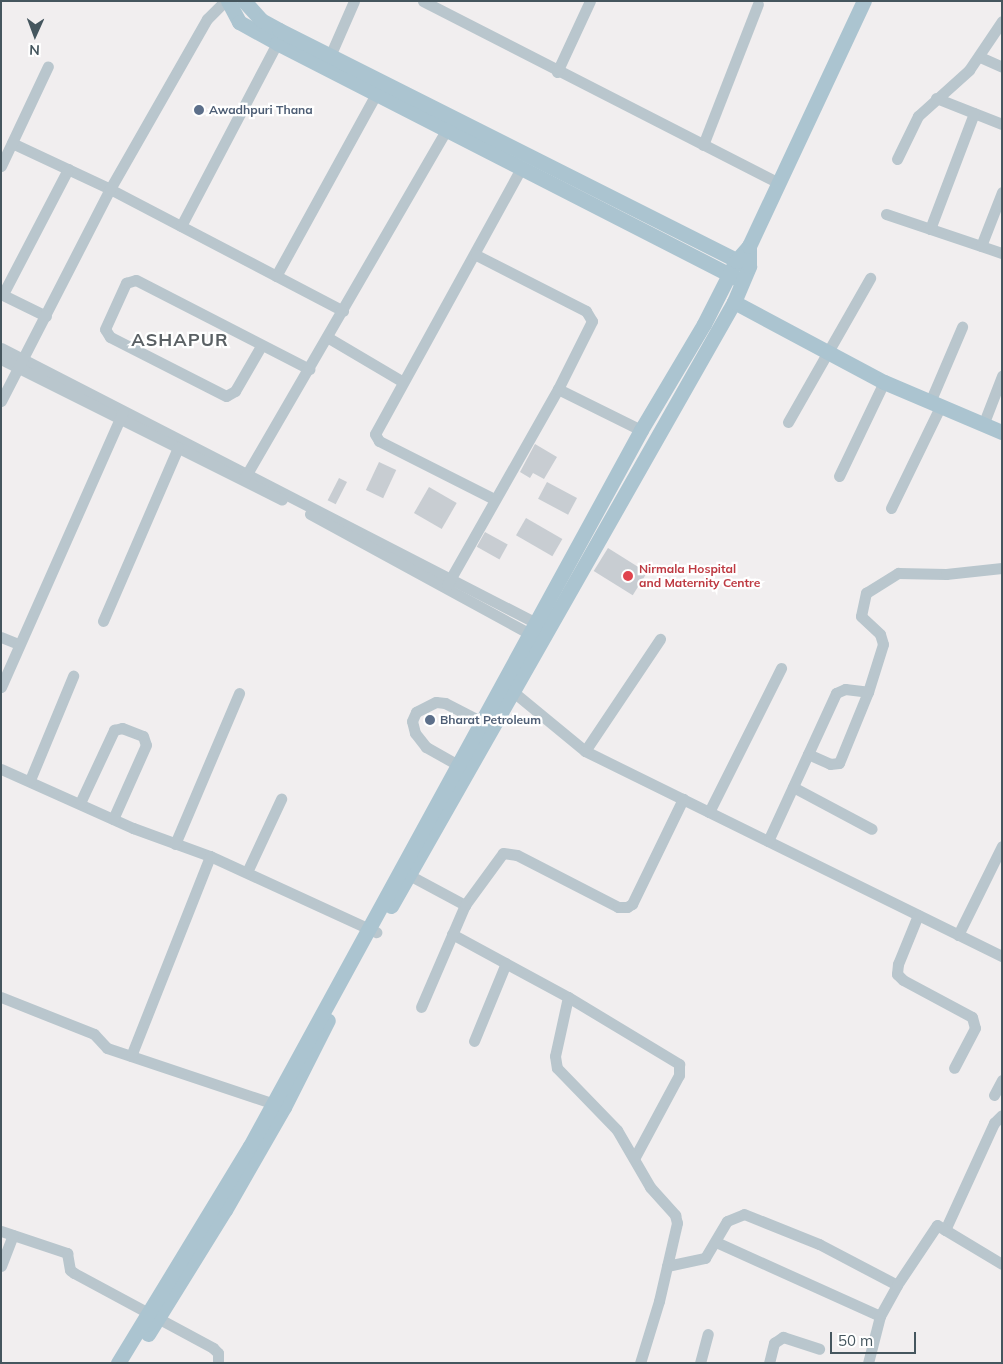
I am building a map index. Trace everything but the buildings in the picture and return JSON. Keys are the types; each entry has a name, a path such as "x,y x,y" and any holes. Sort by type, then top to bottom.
{"main road":[{"path":"227,1 239,22 277,44 520,170 740,271"},
{"path":"244,1 261,20 740,271"},
{"path":"486,724 511,690 549,629 740,271 749,246 864,1"},
{"path":"118,1363 153,1316 225,1210 278,1105 486,724 533,628 641,430 710,328 734,302 740,271"},
{"path":"734,302 884,382 1002,432"},
{"path":"372,930 409,875 462,767"},
{"path":"130,1363 153,1316"}],"street":[{"path":"1,401 22,364 110,189 207,20 227,1"},
{"path":"330,56 354,1"},
{"path":"423,1 557,72 779,183"},
{"path":"557,72 590,1"},
{"path":"703,145 758,4"},
{"path":"897,159 918,116 980,57 1002,21"},
{"path":"181,226 277,44"},
{"path":"980,57 1002,67"},
{"path":"1,166 48,66"},
{"path":"276,276 376,94"},
{"path":"936,98 1002,124"},
{"path":"930,229 974,113"},
{"path":"245,477 343,311 446,130"},
{"path":"12,143 110,189 343,311"},
{"path":"46,316 2,294 68,169"},
{"path":"494,499 376,438 375,429 476,255 520,170"},
{"path":"981,246 1002,192"},
{"path":"886,214 1002,253"},
{"path":"448,583 592,326 591,316 476,255"},
{"path":"788,422 829,354 870,278"},
{"path":"261,346 235,391 226,396 110,337 105,329 126,283 132,280 309,369"},
{"path":"891,508 935,405 962,326"},
{"path":"327,338 403,382"},
{"path":"1,348 22,364 245,477 533,628"},
{"path":"1,359 22,364"},
{"path":"983,425 1002,376"},
{"path":"839,476 884,382"},
{"path":"558,389 641,430"},
{"path":"122,414 178,448 245,477"},
{"path":"1,688 18,644 122,414"},
{"path":"103,621 178,448"},
{"path":"808,754 830,764 839,763 868,692 883,644 880,634 862,616 866,593 898,573 946,574 1002,568"},
{"path":"1,637 18,644"},
{"path":"585,750 660,639"},
{"path":"709,812 781,668"},
{"path":"30,780 73,676"},
{"path":"511,690 585,750 1002,956"},
{"path":"768,841 838,691 868,692"},
{"path":"175,844 239,693"},
{"path":"462,767 426,747 415,733 412,721 416,712 436,702 486,724"},
{"path":"80,803 114,730 122,728 143,736 146,745 113,818"},
{"path":"1,769 175,844 210,856 247,872 372,930"},
{"path":"792,787 872,828"},
{"path":"421,1007 465,905 502,853 508,852 618,907 627,907 632,904 683,799"},
{"path":"247,872 281,800"},
{"path":"958,935 1002,846"},
{"path":"131,1056 210,856"},
{"path":"409,875 465,905"},
{"path":"918,915 898,964 897,974 902,980 972,1017 975,1028 954,1068"},
{"path":"452,934 568,997 679,1064 679,1075 635,1157"},
{"path":"474,1041 506,963"},
{"path":"1,997 94,1034 107,1048 278,1105"},
{"path":"568,997 555,1056 557,1068 617,1130 635,1157 650,1187 675,1215 677,1223 640,1363"},
{"path":"994,1094 1002,1080"},
{"path":"945,1230 994,1122 1002,1114"},
{"path":"667,1266 705,1258 727,1221 744,1214 753,1215 897,1285"},
{"path":"868,1363 880,1316 897,1285 937,1225 1002,1264"},
{"path":"1,1231 67,1253 70,1270 74,1273 213,1348 218,1353 218,1363"},
{"path":"1,1266 13,1235"},
{"path":"716,1242 880,1316"},
{"path":"700,1363 708,1334"},
{"path":"769,1363 774,1343 783,1338 820,1349"}],"place":[{"name":"Awadhpuri Thana","path":"199,110"},
{"name":"Nirmala Hospital and Maternity Centre","path":"628,576"},
{"name":"Bharat Petroleum","path":"430,720"}],"district":[{"name":"ASHAPUR","path":"180,340"}]}
